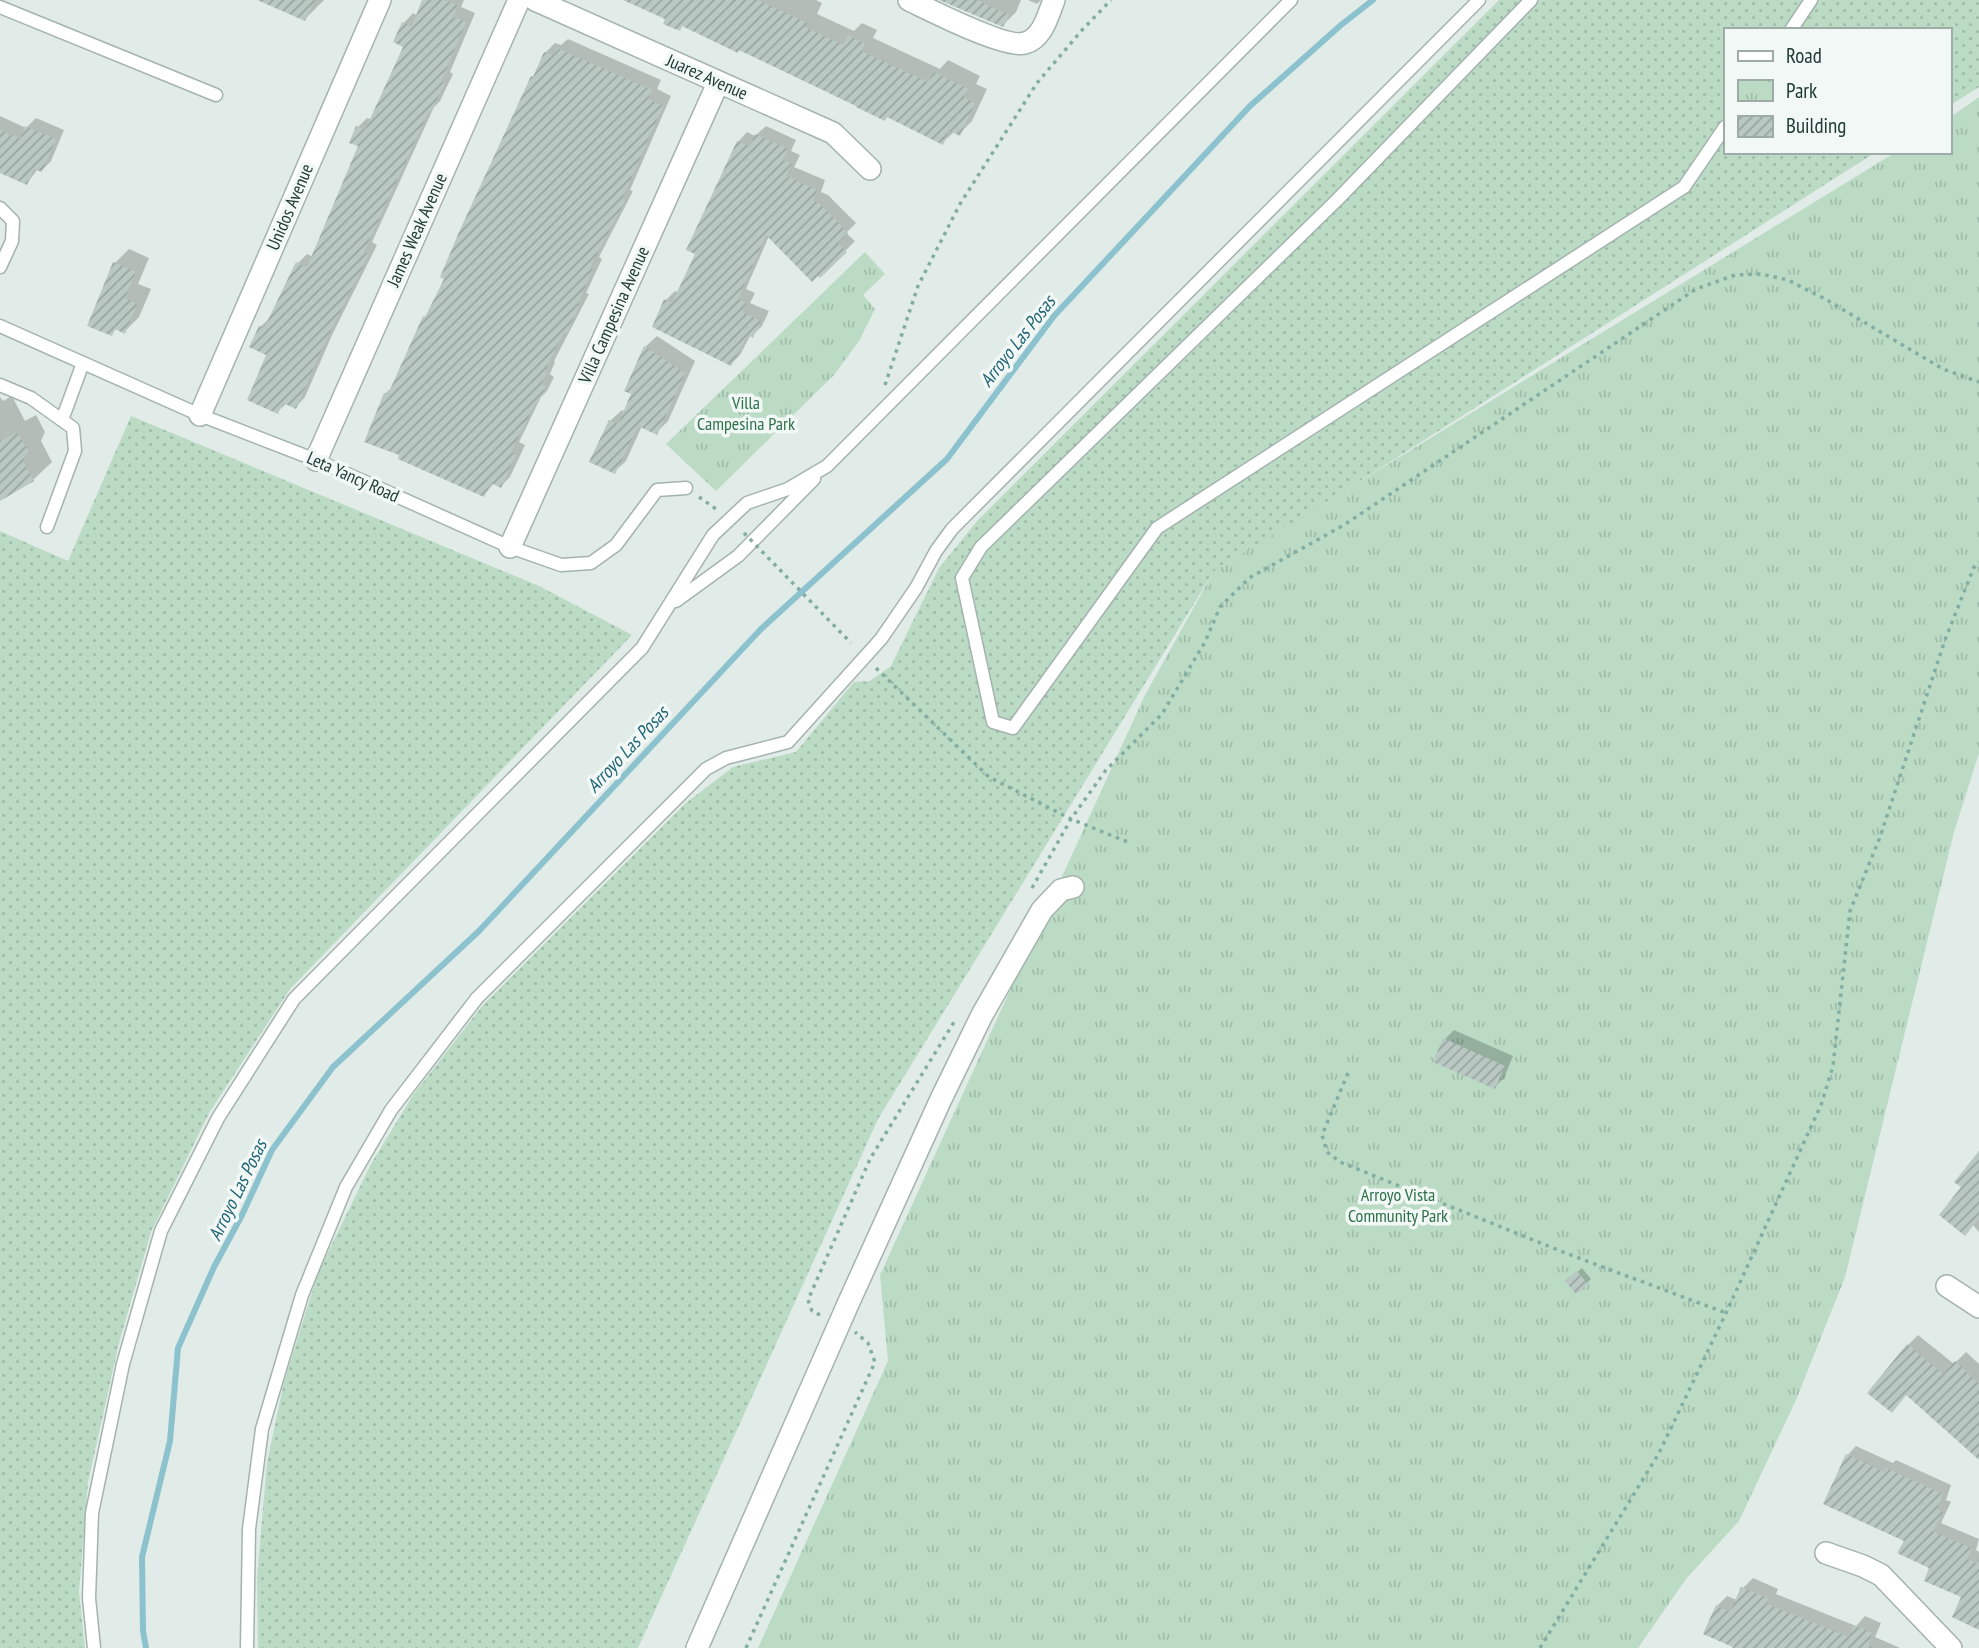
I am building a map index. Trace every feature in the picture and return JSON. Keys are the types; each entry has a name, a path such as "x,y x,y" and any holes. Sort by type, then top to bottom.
{"street":[{"name":"Unidos Avenue","path":"200,415 380,0"},
{"name":"James Weak Avenue","path":"316,460 519,0"},
{"name":"Juarez Avenue","path":"535,0 833,133 870,169"},
{"path":"909,0 1007,43 1025,43 1040,33 1054,0"},
{"name":"Villa Campesina Avenue","path":"510,547 718,83"},
{"path":"697,1648 903,1183 982,1015 1042,910 1061,890 1073,887"},
{"path":"1947,1286 1979,1307"},
{"path":"1826,1553 1881,1575 1951,1648"}],"lane":[{"path":"669,606 738,556 1292,0"},
{"path":"247,1648 249,1529 262,1429 302,1295 316,1259 346,1187 391,1110 477,998 706,769 726,758 788,742 881,639 916,588 951,529 1479,0"},
{"path":"1531,0 1337,200 981,547 962,578 993,722 1013,728 1157,528 1684,187 1724,128"},
{"path":"1792,28 1811,0"},
{"path":"0,7 216,94"},
{"path":"0,208 13,221 12,241 0,267"},
{"name":"Leta Yancy Road","path":"0,326 200,415 316,460 510,547 561,565 591,563 616,545 657,490 686,488"},
{"path":"62,420 83,363"},
{"path":"0,385 31,398 73,428 75,451 47,527"},
{"path":"94,1648 89,1598 92,1513 123,1363 162,1231 218,1118 294,999 642,648 713,535 747,503 788,488 827,466"}],"path":[{"path":"873,420 918,286 960,204 1037,83 1111,0"},
{"path":"1071,819 1106,770 1162,714 1205,642 1220,607 1249,578 1344,525 1696,289 1735,275 1761,274 1788,280 1943,369 1979,382"},
{"path":"744,533 865,658 989,776 1071,819 1130,843"},
{"path":"1540,1648 1659,1453 1727,1313 1821,1105 1833,1066 1850,911 1880,837 1945,640 1974,567 1979,562"},
{"path":"1348,1073 1322,1135 1327,1152 1340,1162 1568,1254 1727,1313"}],"green space":[{"path":"1499,0 1979,0 1979,87 1951,105 1951,28 1724,28 1724,154 1873,154 1211,576 878,1119 638,1648 258,1648 257,1577 267,1463 284,1382 318,1273 371,1164 413,1095 483,1005 686,803 733,767 796,752 854,682 870,681 891,666 939,568 978,520"},
{"name":"Arroyo Vista Community Park","path":"1979,97 1979,753 1954,832 1845,1277 1796,1400 1739,1521 1686,1579 1638,1648 758,1648 888,1361 880,1275 1145,695 1214,571 1893,154 1951,154 1951,117"},
{"name":"Villa Campesina Park","path":"865,252 885,274 863,295 875,309 859,341 834,375 716,491 666,444"},
{"path":"131,416 539,586 632,635 290,989 209,1113 151,1232 119,1343 88,1482 79,1592 85,1648 0,1648 0,531 68,561"}],"building":[{"path":"257,0 315,0 305,21"},
{"path":"422,0 444,0 458,6 453,17 466,22 441,82 445,83 431,112 429,111 364,252 369,254 323,346 296,409 283,403 278,414 247,400 266,355 249,347 259,326 264,328 296,262 307,267 358,146 349,143 356,126 365,130 403,47 393,42 402,22 412,26"},
{"path":"623,0 758,0 807,23 805,27 843,45 848,35 865,44 861,51 928,82 934,72 968,89 964,97 975,103 960,136 949,131 943,145 887,117 885,121 739,50 738,53 682,26 680,31 663,24 665,19"},
{"path":"939,0 976,0 1009,15 1003,27"},
{"path":"557,48 652,90 648,99 663,106 622,199 625,201 590,267 593,269 578,303 580,304 545,371 547,372 541,384 546,386 511,452 516,455 501,488 491,483 484,497 398,459 399,455 364,442 384,393 388,394 423,316 425,317 444,279 440,277 459,232 531,76 533,77 544,52 553,55"},
{"path":"25,126 56,139 42,172 34,169 27,185 0,173 0,130 20,139"},
{"path":"755,134 788,149 783,160 792,164 786,176 817,190 813,201 819,203 848,233 838,243 847,252 820,278 818,276 812,282 766,235 738,299 747,303 742,312 761,321 753,338 748,335 731,366 652,327 664,299 672,303 695,254 686,250 737,141 750,146"},
{"path":"113,262 136,272 125,298 137,304 125,334 115,329 112,336 87,326"},
{"path":"644,346 685,373 657,435 638,426 615,474 589,462 609,420 618,424 631,394 624,391"},
{"path":"17,432 28,451 23,461 34,481 0,501 0,441"},
{"path":"1443,1038 1505,1066 1495,1089 1433,1062"},
{"path":"1979,1151 1979,1218 1965,1236 1939,1215 1961,1187 1954,1182"},
{"path":"1577,1271 1588,1284 1576,1294 1565,1281"},
{"path":"1907,1344 1943,1374 1955,1361 1979,1384 1979,1460 1906,1395 1892,1413 1867,1393"},
{"path":"1846,1454 1884,1472 1886,1468 1943,1494 1937,1509 1943,1512 1933,1532 1972,1548 1968,1559 1977,1564 1979,1559 1979,1630 1952,1617 1961,1597 1924,1581 1929,1568 1897,1553 1904,1541 1823,1504"},
{"path":"1741,1587 1769,1599 1767,1604 1849,1637 1854,1625 1872,1633 1868,1645 1875,1648 1735,1648 1703,1634 1716,1605 1730,1612"}],"waterway":[{"name":"Arroyo Las Posas","path":"146,1648 143,1631 142,1557 170,1441 178,1348 214,1267 272,1150 333,1067 479,931 761,629 947,459 1054,316 1250,106 1373,0"}]}
